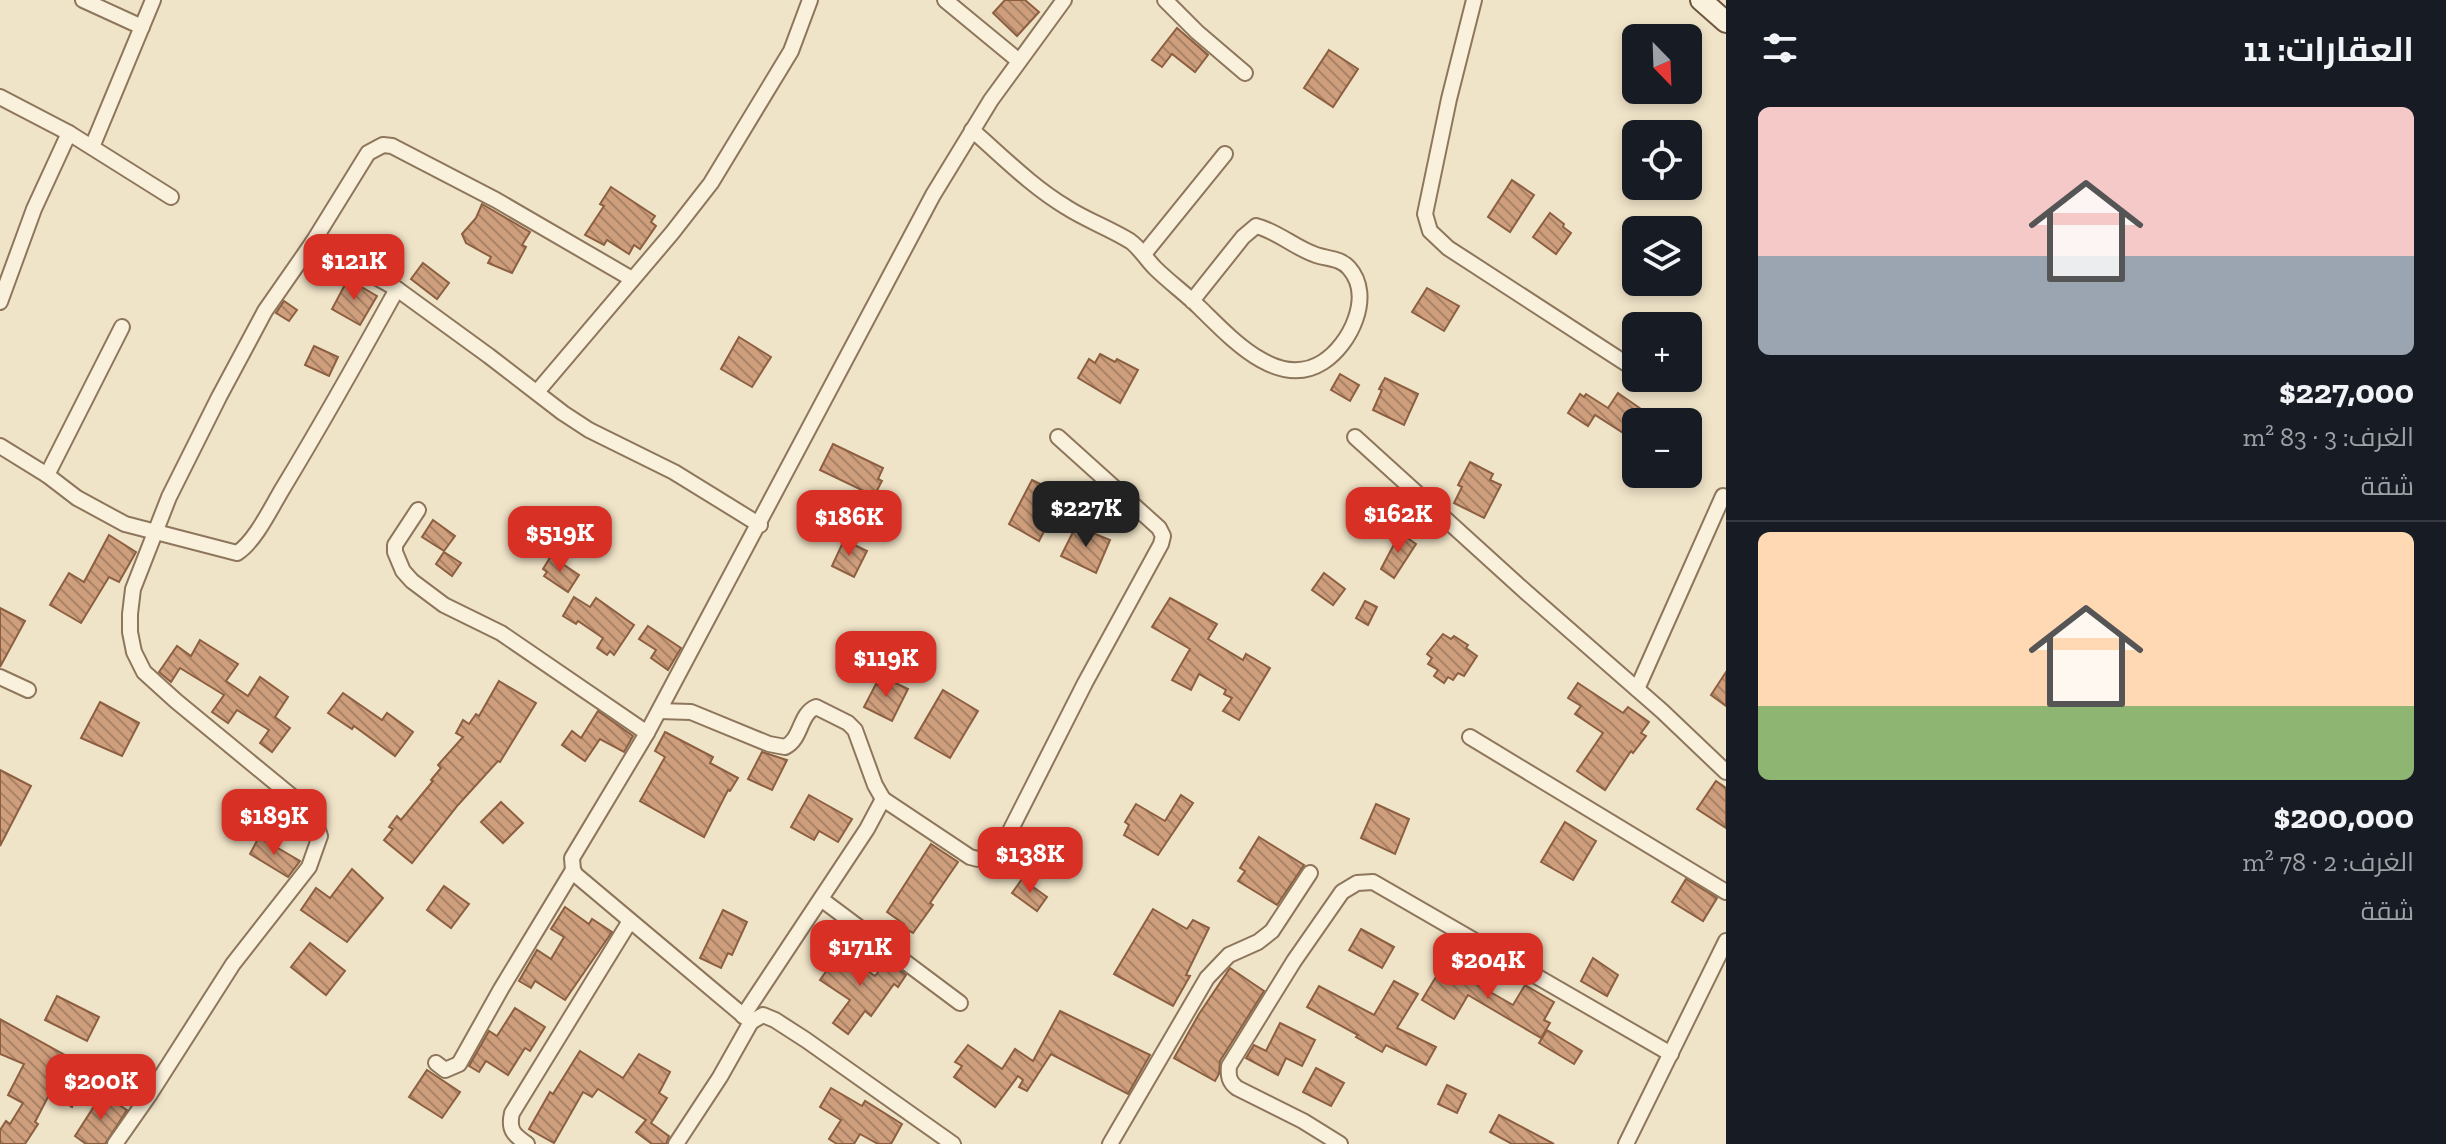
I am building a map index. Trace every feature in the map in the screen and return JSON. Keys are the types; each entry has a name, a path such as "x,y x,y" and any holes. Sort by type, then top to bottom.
{"street":[{"path":"83,0 142,27"},
{"path":"92,147 153,0"},
{"path":"537,392 711,183 791,51 810,0"},
{"path":"945,0 1019,61"},
{"path":"436,1063 445,1070 459,1064 573,870 574,854 659,711 909,238 972,130 1064,0"},
{"path":"1165,0 1245,73"},
{"path":"1474,0 1425,214 1427,226 1448,248 1622,361"},
{"path":"1701,0 1726,22"},
{"path":"0,97 69,133 171,197"},
{"path":"972,130 1045,193 1130,242 1223,331 1271,365 1297,370 1320,364 1333,355 1350,334 1357,315 1359,292 1356,279 1341,261 1315,255 1256,226 1243,237 1192,301"},
{"path":"0,302 34,209 69,133"},
{"path":"115,1144 233,964 309,867 320,836 306,808 144,672 134,652 130,632 133,589 156,532 183,469 246,345 368,153 383,145 392,146 496,200 632,279"},
{"path":"1144,254 1225,154"},
{"path":"313,242 397,289 589,430 674,472 760,525"},
{"path":"0,446 77,498 125,524 233,554 244,548 325,418 397,289"},
{"path":"47,475 122,327"},
{"path":"659,711 691,712 774,746 785,747 796,739 807,712 816,707 848,723 855,730 883,799 970,857 981,860 997,854 1163,536 1159,528 1058,437"},
{"path":"1355,437 1726,772"},
{"path":"1637,689 1723,496"},
{"path":"418,510 395,545 398,561 412,581 444,605 501,633 647,733"},
{"path":"0,677 28,690"},
{"path":"1470,737 1726,892"},
{"path":"676,1144 720,1077 747,1019 883,799"},
{"path":"573,870 747,1019"},
{"path":"1110,1144 1207,978 1229,955 1258,942 1272,931 1310,873"},
{"path":"1340,1144 1303,1121 1237,1088 1231,1084 1228,1074 1229,1066 1302,950 1342,892 1357,883 1373,882 1671,1054"},
{"path":"821,899 960,1003"},
{"path":"527,1144 511,1129 512,1113 630,921"},
{"path":"1626,1144 1726,941"},
{"path":"747,1019 763,1015 775,1020 953,1144"}],"building":[{"path":"1005,0 1025,0 1039,12 1017,36 993,13"},
{"path":"1177,28 1208,55 1195,72 1172,54 1162,67 1152,60"},
{"path":"1329,50 1358,69 1333,107 1304,88"},
{"path":"1512,180 1534,195 1510,232 1488,217"},
{"path":"611,187 655,216 651,222 656,226 640,249 634,245 629,254 607,240 604,245 585,235 604,206 600,204"},
{"path":"482,204 530,232 512,273 488,263 491,257 466,243 462,234 476,218"},
{"path":"1550,213 1571,233 1556,254 1533,237"},
{"path":"423,263 449,283 437,299 411,279"},
{"path":"348,279 377,296 360,325 332,309"},
{"path":"1427,288 1459,306 1444,331 1412,312"},
{"path":"284,301 297,310 289,321 276,313"},
{"path":"739,337 771,357 752,387 721,369"},
{"path":"314,346 338,357 329,376 305,365"},
{"path":"1100,354 1138,370 1120,403 1078,378 1089,359 1095,363"},
{"path":"1340,374 1359,385 1350,401 1331,390"},
{"path":"1385,378 1418,394 1404,425 1373,410"},
{"path":"1618,393 1640,408 1622,408 1622,432 1595,415 1588,426 1568,413 1580,394 1584,397 1586,394 1608,408"},
{"path":"833,444 883,468 878,479 882,481 874,496 820,470"},
{"path":"1470,462 1493,474 1490,480 1501,485 1484,518 1454,503 1462,487 1458,485"},
{"path":"1032,480 1063,495 1039,541 1009,524"},
{"path":"433,520 455,536 444,551 422,537"},
{"path":"1076,526 1110,540 1096,573 1061,556"},
{"path":"1400,533 1416,544 1394,578 1381,569"},
{"path":"109,535 136,552 119,582 109,577 81,623 50,605 69,573 84,582"},
{"path":"844,540 867,551 854,577 832,566"},
{"path":"444,552 461,563 452,576 436,564"},
{"path":"551,556 579,575 568,592 544,576 547,572 543,569"},
{"path":"1324,573 1345,589 1333,605 1312,590"},
{"path":"574,597 590,607 596,598 634,625 614,655 610,651 607,655 597,648 603,638 578,621 576,624 563,616"},
{"path":"1170,598 1217,624 1208,639 1243,660 1246,654 1270,668 1239,720 1223,711 1232,698 1224,694 1226,690 1199,674 1191,690 1172,680 1190,649 1152,627"},
{"path":"1365,601 1377,607 1368,625 1356,618"},
{"path":"0,608 25,621 0,667"},
{"path":"648,626 681,648 668,670 651,658 656,650 639,639"},
{"path":"1443,634 1451,639 1454,636 1468,645 1466,648 1477,656 1464,676 1458,673 1453,680 1448,677 1444,683 1434,676 1438,670 1428,664 1432,658 1427,654"},
{"path":"200,640 238,664 226,681 248,696 260,677 288,697 275,717 290,728 272,752 260,743 269,730 237,710 228,723 212,712 224,695 180,668 171,682 159,672 177,646 191,656"},
{"path":"1726,672 1726,706 1711,695"},
{"path":"885,678 908,689 892,721 864,707 876,684 879,685"},
{"path":"499,681 536,703 500,762 458,805 412,863 384,840 393,829 389,827 397,816 401,820 433,781 441,768 438,765 463,737 456,733 463,720 469,724 476,714 479,716"},
{"path":"1578,683 1623,713 1628,707 1649,722 1641,733 1646,736 1633,753 1631,751 1605,790 1577,771 1603,733 1575,714 1581,706 1568,698"},
{"path":"943,690 978,711 950,758 915,738"},
{"path":"343,693 382,720 387,713 413,732 395,756 354,726 352,729 328,713"},
{"path":"100,702 139,723 122,756 81,738"},
{"path":"598,711 633,736 624,752 600,739 585,761 562,745 572,731 581,738"},
{"path":"665,732 713,757 710,763 738,778 728,790 704,837 640,801 665,757 655,751"},
{"path":"762,752 787,760 772,790 748,779"},
{"path":"0,770 31,786 0,846"},
{"path":"1716,781 1726,788 1726,828 1697,809"},
{"path":"809,795 852,819 838,842 819,831 814,840 791,827"},
{"path":"1181,795 1193,803 1158,855 1124,835 1129,825 1125,822 1136,804 1165,821"},
{"path":"501,802 523,823 503,843 481,822"},
{"path":"1376,804 1409,819 1395,854 1361,838"},
{"path":"1565,822 1596,841 1573,880 1541,862"},
{"path":"259,837 300,861 288,877 250,854"},
{"path":"1259,837 1304,865 1277,905 1238,881 1245,871 1240,868"},
{"path":"931,844 958,862 913,933 887,912"},
{"path":"352,869 383,898 347,942 301,910 316,888 330,898"},
{"path":"1022,879 1047,897 1037,911 1012,893"},
{"path":"1686,879 1717,898 1703,921 1672,902"},
{"path":"444,886 469,904 451,928 427,910"},
{"path":"565,907 589,924 592,919 612,932 565,1000 535,981 531,988 519,981 537,950 551,959 564,937 551,929"},
{"path":"1153,909 1187,929 1193,920 1209,928 1186,975 1190,976 1173,1006 1114,974"},
{"path":"723,910 747,922 732,955 728,953 721,968 700,958"},
{"path":"1361,929 1394,947 1382,968 1349,950"},
{"path":"310,943 345,971 326,995 291,967"},
{"path":"842,953 875,976 887,961 906,975 898,987 894,984 871,1016 865,1011 848,1034 833,1023 850,1000 820,980"},
{"path":"1593,958 1618,975 1607,996 1581,981"},
{"path":"1443,965 1513,1005 1525,985 1554,1002 1544,1020 1550,1023 1541,1038 1468,995 1454,1019 1422,1000"},
{"path":"1230,968 1264,991 1220,1061 1215,1081 1174,1058"},
{"path":"1394,981 1418,994 1397,1028 1436,1047 1426,1065 1386,1045 1382,1052 1307,1007 1319,986 1374,1015"},
{"path":"57,996 99,1017 87,1041 45,1020"},
{"path":"515,1008 545,1027 530,1051 525,1048 508,1075 486,1061 479,1072 469,1066 489,1031 497,1036"},
{"path":"1060,1011 1150,1055 1128,1094 1051,1054 1027,1091 1019,1087 1023,1080 1018,1076 995,1107 954,1077 962,1066 955,1062 968,1045 1002,1069 1015,1049 1033,1061"},
{"path":"0,1019 90,1069 72,1107 50,1093 35,1122 38,1124 25,1144 0,1144 0,1130 6,1121 10,1124 23,1103 8,1095 24,1064 0,1054"},
{"path":"1280,1023 1315,1040 1302,1066 1286,1058 1278,1075 1246,1058 1254,1045 1266,1051"},
{"path":"1547,1030 1582,1051 1574,1064 1539,1043"},
{"path":"580,1051 623,1078 639,1054 670,1072 659,1093 667,1098 651,1123 669,1136 666,1144 652,1144 636,1132 646,1120 598,1089 592,1097 583,1092 554,1143 529,1129 550,1092 553,1094"},
{"path":"1316,1068 1344,1083 1331,1106 1303,1092"},
{"path":"427,1070 460,1092 442,1118 409,1097"},
{"path":"1447,1085 1466,1094 1457,1113 1438,1104"},
{"path":"831,1088 862,1106 865,1101 902,1124 891,1144 878,1144 860,1134 854,1144 837,1144 829,1139 841,1120 820,1107"},
{"path":"102,1094 127,1110 105,1144 86,1144 75,1136"},
{"path":"1499,1115 1554,1144 1512,1144 1490,1132"}]}
